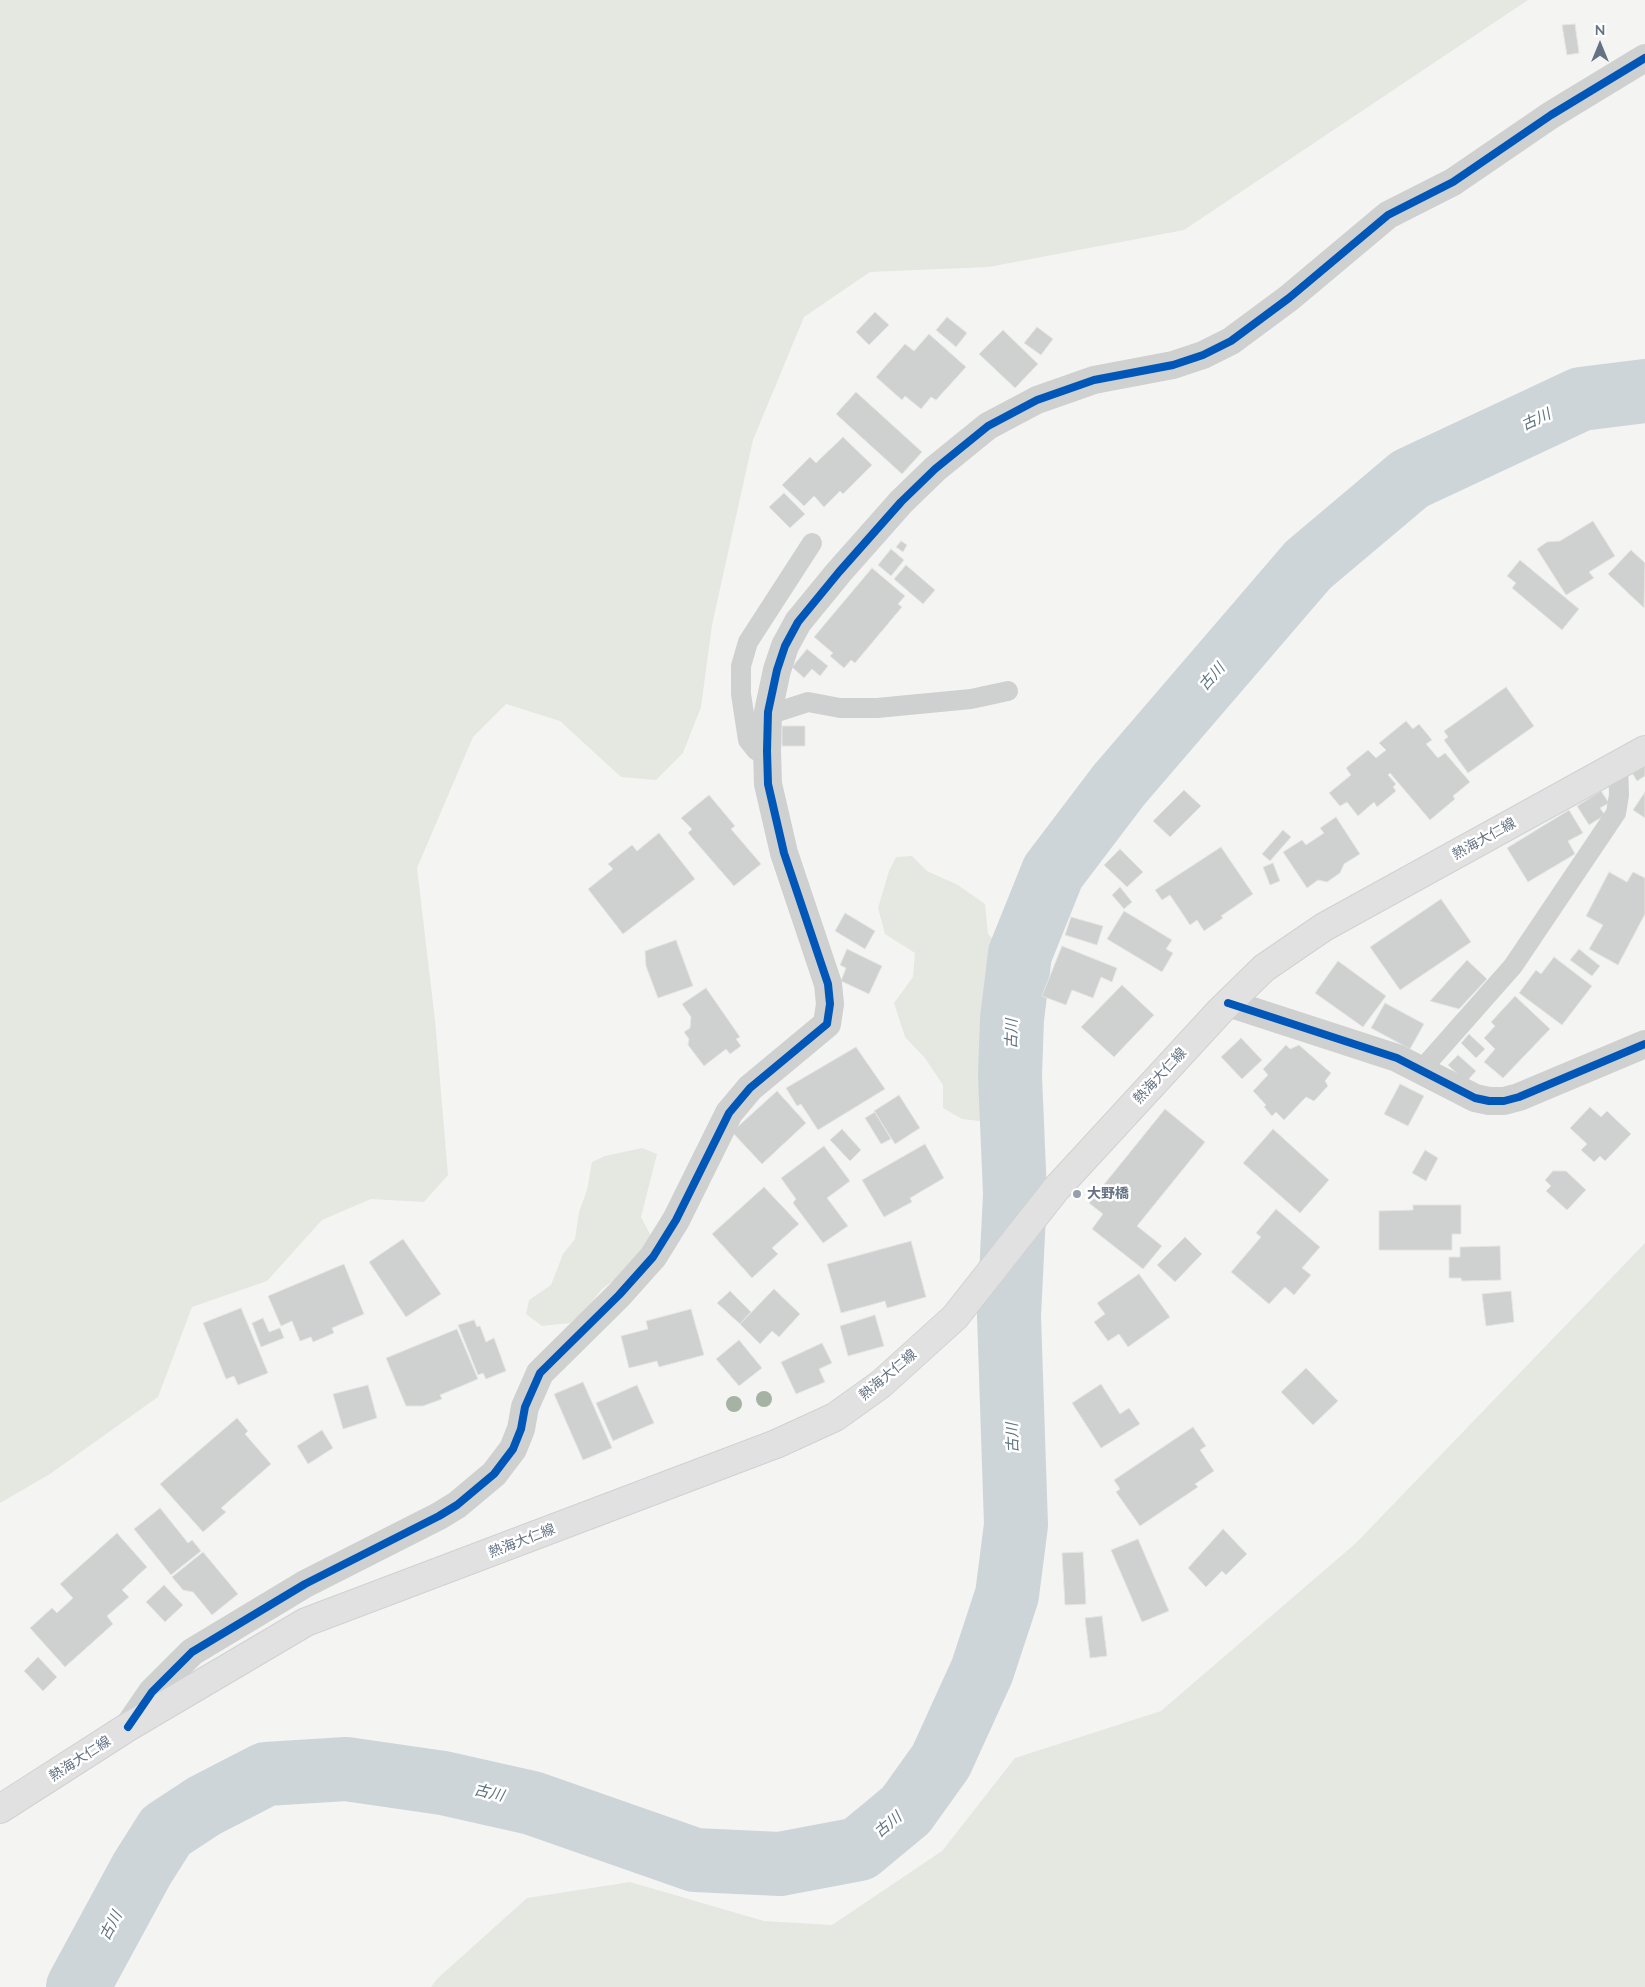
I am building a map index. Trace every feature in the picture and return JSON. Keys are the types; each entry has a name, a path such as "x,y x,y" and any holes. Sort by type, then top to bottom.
{"main road":[{"name":"熱海大仁線","path":"0,1809 128,1727 306,1622 776,1444 835,1417 888,1378 955,1317 980,1288 1056,1190 1228,1003 1264,968 1324,927 1645,750"}],"street":[{"path":"128,1727 152,1692 192,1652 305,1584 439,1516 457,1505 494,1474 513,1449 521,1429 525,1407 540,1373 619,1295 653,1257 676,1220 729,1113 750,1088 827,1024 830,1004 828,984 784,853 768,784 768,715 777,670 785,646 798,622 901,502 935,469 988,426 1037,400 1094,380 1173,365 1203,355 1231,341 1290,298 1388,215 1453,182 1551,115 1645,58"},
{"path":"1228,1003 1397,1058 1422,1069 1475,1098 1504,1101 1625,1054 1645,1044"}],"lane":[{"path":"767,757 756,750 748,740 742,703 741,666 748,642 812,543"},
{"path":"768,715 808,702 840,708 877,708 962,701 1008,691"},
{"path":"1422,1069 1512,966 1616,813 1619,795 1618,765"}],"shaded area":[{"path":"0,0 1528,0 1184,230 989,267 870,272 804,317 753,440 712,625 701,707 683,753 656,780 621,777 560,721 506,704 473,737 417,868 435,1020 448,1175 424,1202 371,1199 322,1220 267,1281 192,1307 158,1397 50,1474 0,1503"},
{"path":"912,856 927,871 958,885 985,904 988,934 1003,949 999,1040 1002,1070 994,1093 996,1111 980,1121 962,1119 943,1108 943,1085 925,1058 905,1037 894,1003 913,977 915,953 885,934 878,908 889,871 896,857"},
{"path":"642,1148 657,1154 641,1217 651,1236 637,1264 602,1289 584,1312 570,1323 542,1326 526,1314 529,1300 551,1285 563,1254 575,1239 579,1212 587,1190 592,1162 605,1156"},
{"path":"1645,1243 1645,1987 431,1987 438,1978 527,1898 630,1882 764,1921 832,1925 942,1851 1015,1758 1161,1711 1356,1543"}],"building":[{"path":"1575,24 1579,53 1567,55 1562,25"},
{"path":"875,312 889,325 869,345 856,332"},
{"path":"947,317 967,333 956,347 936,330"},
{"path":"1037,327 1053,339 1041,355 1024,343"},
{"path":"1003,330 1038,364 1015,388 979,354"},
{"path":"929,334 966,367 936,400 931,397 921,409 905,396 902,400 876,377 905,344 914,351"},
{"path":"856,392 922,452 902,474 836,414"},
{"path":"843,437 872,465 843,494 840,491 824,507 814,496 804,506 782,485 810,457 816,463"},
{"path":"784,493 805,514 790,528 769,507"},
{"path":"1593,521 1615,556 1589,572 1594,578 1566,595 1537,549 1547,542 1560,541"},
{"path":"901,541 907,545 903,552 896,547"},
{"path":"891,549 904,560 891,576 878,565"},
{"path":"1631,550 1645,563 1644,608 1608,574"},
{"path":"1520,560 1579,609 1562,630 1512,588 1516,583 1507,576"},
{"path":"906,565 935,590 923,604 894,579"},
{"path":"872,568 905,596 898,604 902,607 855,663 851,660 844,668 830,656 833,653 814,637"},
{"path":"807,649 828,666 820,676 812,669 804,678 792,667"},
{"path":"1506,687 1534,726 1468,773 1444,740 1448,737 1444,731"},
{"path":"1406,721 1413,729 1419,724 1432,740 1426,744 1438,758 1445,753 1470,782 1453,796 1455,799 1430,820 1390,773 1388,775 1396,784 1393,787 1396,791 1377,807 1374,802 1358,816 1347,802 1340,806 1329,793 1351,775 1346,768 1368,750 1376,758 1386,750 1379,743"},
{"path":"782,726 805,726 805,746 782,746"},
{"path":"1645,763 1645,776 1637,781 1631,771"},
{"path":"1184,790 1201,806 1170,837 1153,821"},
{"path":"1601,791 1609,803 1600,808 1605,815 1589,825 1577,806"},
{"path":"1645,792 1645,818 1633,810"},
{"path":"709,795 735,826 731,829 761,864 734,886 688,833 692,829 681,818"},
{"path":"1569,810 1583,833 1568,841 1575,854 1528,882 1507,848"},
{"path":"1336,817 1360,854 1344,864 1340,873 1327,882 1318,880 1307,888 1283,852 1302,840 1306,845 1324,833 1320,828"},
{"path":"1283,830 1291,837 1270,861 1262,854"},
{"path":"659,833 695,879 623,934 588,889 613,869 608,864 632,845 637,851"},
{"path":"1221,847 1253,894 1221,916 1223,918 1204,931 1197,920 1190,925 1170,895 1162,900 1155,890"},
{"path":"1120,849 1143,872 1127,887 1104,865"},
{"path":"1273,863 1280,881 1270,885 1263,867"},
{"path":"1609,872 1627,882 1633,872 1645,878 1645,914 1618,965 1589,949 1603,925 1586,916"},
{"path":"1120,887 1132,902 1124,909 1112,895"},
{"path":"1441,899 1471,942 1400,990 1370,947"},
{"path":"1124,911 1172,940 1166,949 1173,953 1162,972 1107,939"},
{"path":"845,913 875,931 865,949 835,931"},
{"path":"1071,917 1103,926 1097,945 1065,935"},
{"path":"676,940 693,986 658,998 646,966 645,951"},
{"path":"1062,946 1117,968 1112,982 1101,977 1093,998 1072,990 1066,1005 1042,996"},
{"path":"847,949 882,966 869,994 841,981 846,968 840,965"},
{"path":"1579,949 1600,966 1592,976 1570,960"},
{"path":"1554,957 1592,986 1562,1025 1519,993 1536,970 1541,974"},
{"path":"1467,960 1487,979 1459,1009 1430,1001"},
{"path":"1338,961 1386,996 1363,1027 1315,993"},
{"path":"1122,985 1154,1015 1114,1057 1081,1027"},
{"path":"706,988 740,1037 736,1039 741,1046 730,1054 726,1049 704,1066 688,1045 689,1039 684,1032 690,1028 691,1017 682,1004"},
{"path":"1515,996 1550,1029 1503,1078 1484,1062 1495,1049 1484,1038 1495,1026 1491,1022"},
{"path":"1385,1003 1424,1024 1410,1049 1371,1028"},
{"path":"1469,1034 1485,1049 1476,1058 1461,1043"},
{"path":"1241,1038 1262,1060 1242,1079 1221,1057"},
{"path":"1286,1045 1290,1049 1299,1045 1331,1073 1325,1081 1328,1086 1314,1101 1306,1097 1284,1120 1276,1112 1272,1116 1264,1107 1266,1105 1253,1091 1268,1075 1263,1069"},
{"path":"856,1047 885,1089 818,1130 801,1104 797,1106 786,1088"},
{"path":"1458,1055 1476,1071 1466,1082 1448,1065"},
{"path":"1400,1084 1424,1096 1408,1126 1384,1114"},
{"path":"777,1091 806,1123 762,1164 732,1132"},
{"path":"899,1095 920,1128 895,1144 874,1111"},
{"path":"1590,1107 1601,1117 1607,1111 1631,1134 1605,1161 1600,1156 1594,1162 1581,1150 1587,1144 1570,1128"},
{"path":"1165,1109 1205,1142 1137,1226 1162,1246 1143,1269 1092,1229 1103,1214 1089,1203"},
{"path":"875,1112 891,1139 881,1144 865,1118"},
{"path":"842,1129 861,1150 850,1161 830,1140"},
{"path":"1273,1129 1329,1180 1300,1213 1243,1163"},
{"path":"925,1144 944,1178 910,1198 912,1202 884,1217 862,1180"},
{"path":"824,1146 850,1181 827,1198 848,1226 823,1243 793,1203 796,1199 781,1178"},
{"path":"1425,1150 1438,1158 1426,1181 1412,1173"},
{"path":"1553,1171 1566,1171 1586,1190 1567,1210 1546,1191 1551,1186 1545,1180"},
{"path":"764,1187 799,1224 772,1248 778,1254 752,1278 712,1234"},
{"path":"1413,1205 1461,1205 1461,1234 1452,1234 1452,1250 1379,1250 1379,1211 1413,1210"},
{"path":"1276,1209 1320,1247 1302,1268 1311,1275 1294,1295 1285,1287 1269,1304 1231,1272 1261,1237 1256,1233"},
{"path":"1185,1237 1202,1254 1175,1282 1157,1265"},
{"path":"403,1239 441,1294 406,1317 369,1262"},
{"path":"911,1241 926,1297 887,1308 885,1301 841,1313 827,1264"},
{"path":"1500,1246 1501,1280 1462,1281 1461,1278 1449,1278 1449,1257 1460,1257 1460,1247"},
{"path":"344,1264 364,1314 332,1328 334,1333 313,1342 311,1337 300,1341 292,1321 281,1326 268,1296"},
{"path":"1139,1274 1170,1317 1128,1347 1119,1334 1108,1341 1094,1322 1105,1314 1097,1303"},
{"path":"774,1289 800,1314 779,1337 772,1331 760,1344 740,1324"},
{"path":"730,1291 751,1312 740,1324 717,1303"},
{"path":"1511,1291 1514,1322 1486,1326 1482,1294"},
{"path":"241,1308 268,1373 238,1385 234,1376 226,1379 203,1323"},
{"path":"691,1309 704,1355 659,1367 657,1361 629,1368 621,1336 648,1329 646,1321"},
{"path":"875,1315 884,1346 848,1356 840,1326"},
{"path":"263,1318 269,1332 280,1328 284,1338 261,1347 252,1323"},
{"path":"474,1320 477,1327 480,1326 486,1342 494,1338 506,1371 486,1379 483,1373 478,1375 458,1325"},
{"path":"457,1329 478,1379 440,1395 442,1399 423,1406 406,1406 386,1358"},
{"path":"739,1340 762,1368 739,1386 716,1359"},
{"path":"822,1343 832,1363 819,1369 825,1382 796,1394 781,1362"},
{"path":"1306,1368 1338,1401 1313,1425 1281,1392"},
{"path":"583,1382 612,1448 583,1460 554,1394"},
{"path":"1101,1384 1120,1414 1129,1408 1140,1424 1101,1448 1072,1403"},
{"path":"368,1385 377,1418 343,1429 333,1394"},
{"path":"637,1385 654,1423 613,1441 596,1403"},
{"path":"237,1418 248,1431 245,1434 271,1464 221,1508 226,1512 203,1532 160,1484"},
{"path":"1193,1427 1206,1446 1200,1450 1214,1471 1195,1484 1198,1487 1140,1526 1116,1492 1120,1489 1114,1480"},
{"path":"322,1430 333,1448 308,1464 297,1446"},
{"path":"160,1508 188,1543 192,1540 201,1551 171,1575 134,1529"},
{"path":"1223,1529 1247,1554 1226,1575 1222,1571 1206,1587 1188,1568"},
{"path":"117,1533 147,1567 122,1590 129,1597 107,1616 113,1624 65,1667 30,1628 52,1608 57,1613 73,1598 60,1584"},
{"path":"1138,1539 1169,1611 1142,1622 1111,1550"},
{"path":"203,1552 238,1594 212,1615 193,1592 183,1590 172,1577"},
{"path":"1083,1552 1086,1604 1065,1605 1062,1553"},
{"path":"164,1585 183,1605 165,1622 146,1602"},
{"path":"1102,1616 1107,1656 1090,1658 1085,1618"},
{"path":"38,1657 57,1677 43,1691 24,1671"}],"waterway":[{"name":"古川","path":"78,1987 142,1869 166,1831 204,1806 266,1774 346,1769 443,1783 532,1803 695,1860 780,1864 859,1849 906,1810 941,1761 982,1671 1007,1595 1016,1525 1009,1316 1015,1194 1010,1076 1012,1019 1020,954 1053,872 1119,785 1308,565 1410,479 1581,399 1645,391"}],"cycle path":[{"path":"128,1727 152,1692 192,1652 305,1584 439,1516 457,1505 494,1474 513,1449 521,1429 525,1407 540,1373 619,1295 653,1257 676,1220 729,1113 750,1088 827,1024 830,1004 828,984 784,853 768,784 768,712 777,670 785,646 798,622 901,502 935,469 988,426 1037,400 1094,380 1173,365 1203,355 1231,341 1289,298 1388,215 1453,182 1551,115 1645,58"},
{"path":"1228,1003 1397,1058 1475,1098 1489,1101 1504,1101 1519,1097 1645,1044"}],"place":[{"name":"大野橋","path":"1077,1194"}]}
